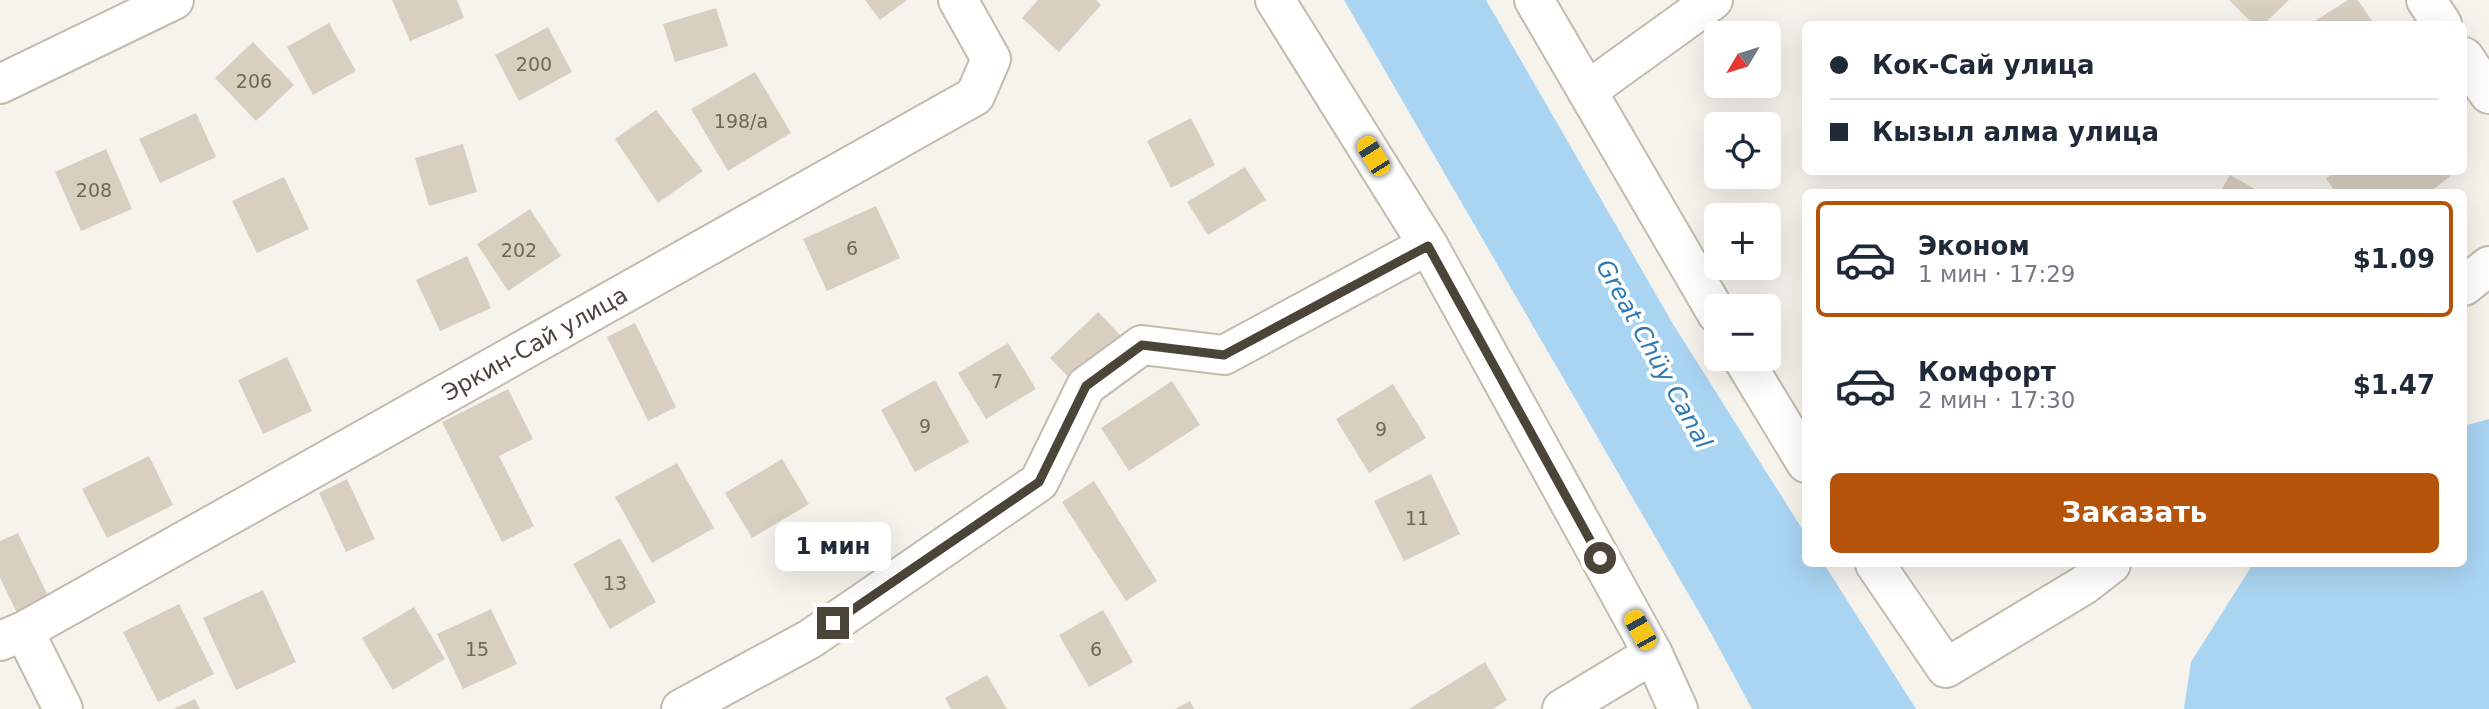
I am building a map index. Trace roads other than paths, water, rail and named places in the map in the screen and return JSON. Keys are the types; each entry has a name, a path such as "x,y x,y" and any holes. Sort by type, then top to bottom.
{"street":[{"path":"0,84 174,0"},
{"name":"Эркин-Сай улица","path":"12,636 975,96 990,59 958,0"},
{"path":"1275,0 1428,246 1653,654 1678,709"},
{"path":"1534,0 1705,294"},
{"path":"1587,91 1713,0"},
{"path":"2426,0 2440,21"},
{"path":"681,709 810,639 1039,482 1086,386 1142,345 1224,355 1428,246"},
{"path":"2467,284 2489,266"},
{"path":"1750,371 1802,456"},
{"path":"1877,567 1947,668 2084,585 2107,567"},
{"path":"12,636 63,709"},
{"path":"1562,709 1653,654"}],"water":[{"name":"Great Chüy Canal","path":"1344,0 1486,0 1673,324 1802,529 1802,567 1826,567 1916,709 1752,709 1711,633"},
{"path":"2489,419 2489,709 2184,709 2191,662 2251,567 2467,567 2467,425"}]}
